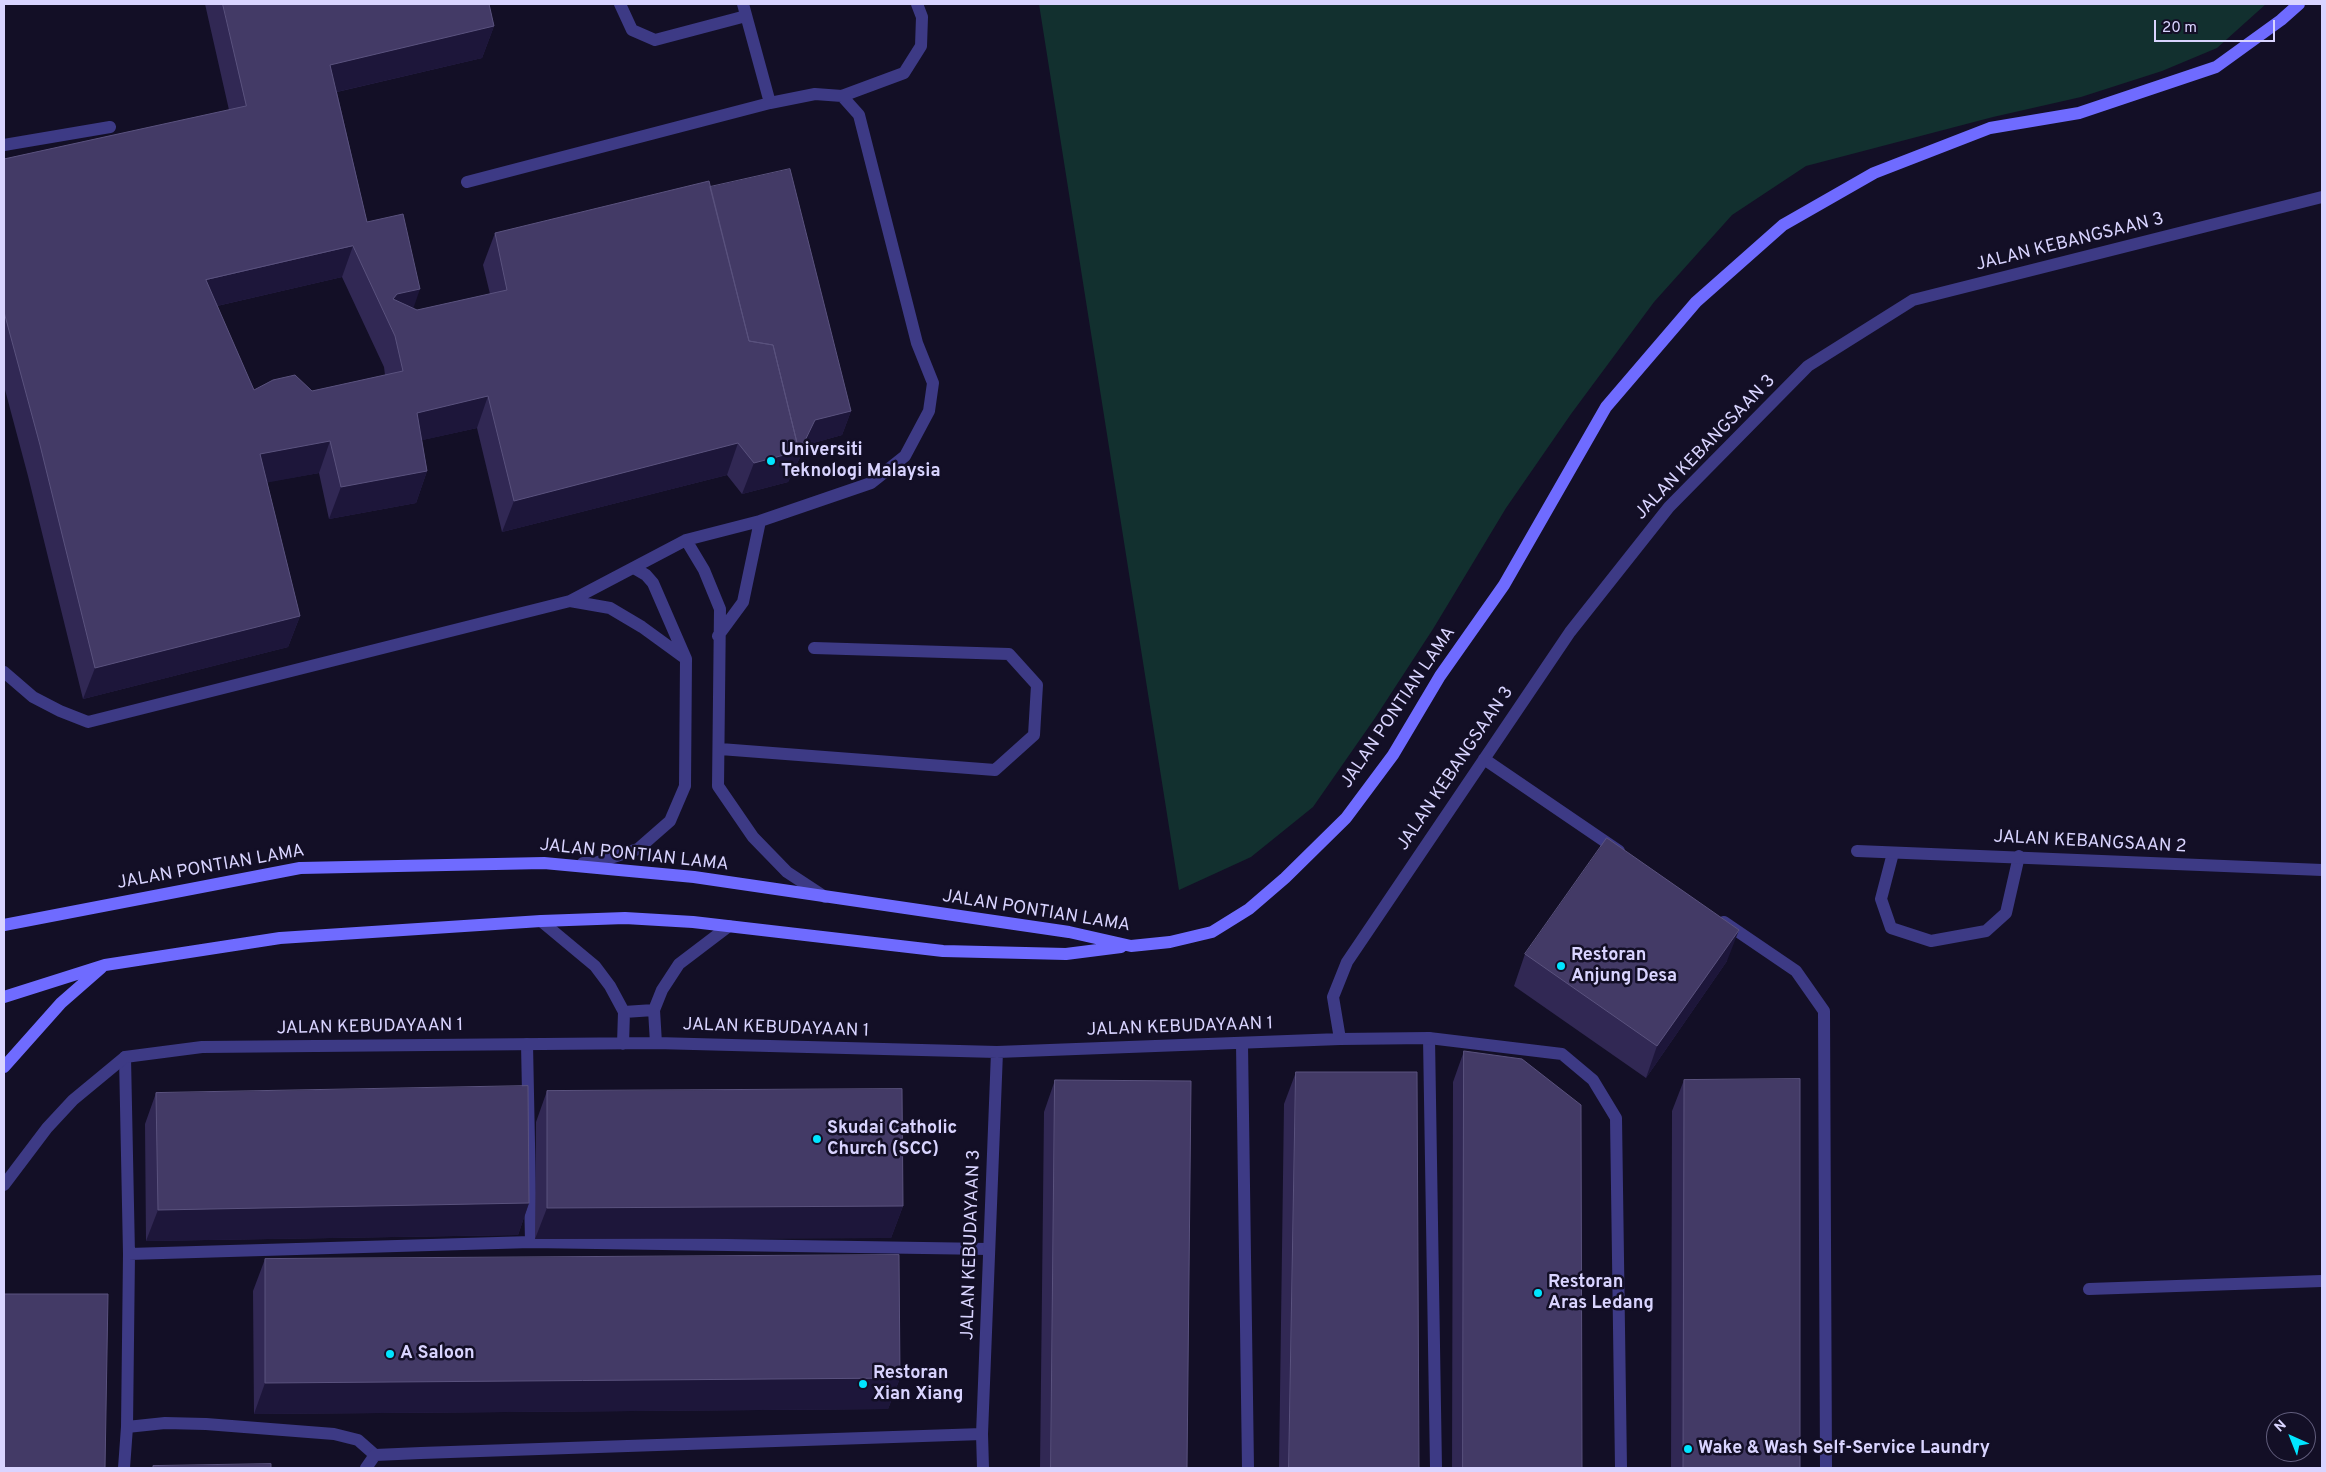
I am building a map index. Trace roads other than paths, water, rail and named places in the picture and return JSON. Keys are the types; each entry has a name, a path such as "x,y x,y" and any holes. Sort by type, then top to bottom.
{"street":[{"path":"620,4 632,30 655,40 744,10 770,103"},
{"path":"467,182 770,103 815,94 842,96 904,73 921,46 922,17 917,4"},
{"name":"JALAN PONTIAN LAMA","path":"4,925 300,868 544,863 694,877 1069,932 1131,946 1170,942 1212,932 1249,909 1285,878 1346,818 1393,756 1440,676 1504,585 1606,407 1696,302 1783,225 1874,173 1990,128 2079,113 2216,67 2281,20 2299,4"},
{"path":"4,672 34,697 60,711 88,722 570,600 686,540 760,522 871,483 906,456 929,411 933,383 917,342 859,115 842,96"},
{"path":"4,145 110,126"},
{"name":"JALAN KEBANGSAAN 3","path":"1340,1039 1333,997 1347,962 1570,632 1669,507 1808,366 1913,300 2322,197"},
{"path":"718,636 743,602 760,522"},
{"path":"686,540 704,570 720,609 718,636 720,749 718,786 752,837 786,872 826,897"},
{"path":"544,863 595,863 638,849 670,821 685,786 686,659 653,583 646,575 634,568"},
{"path":"570,600 610,608 642,627 686,659"},
{"path":"720,749 995,770 1034,735 1037,685 1009,654 814,648"},
{"path":"1484,759 1630,858"},
{"name":"JALAN KEBANGSAAN 2","path":"1857,851 2019,856 2322,870"},
{"path":"1893,853 1881,899 1891,928 1931,940 1986,931 2006,913 2019,856"},
{"path":"1710,913 1796,971 1824,1011 1826,1468"},
{"path":"4,996 104,965 280,938 541,921 625,918 729,926 943,951 1066,954 1131,946"},
{"path":"541,921 595,966 624,1012 623,1044"},
{"path":"656,1043 654,1010 662,990 679,964 729,926"},
{"path":"4,1067 61,1003 104,965"},
{"path":"624,1012 654,1010"},
{"path":"1429,1038 1436,1468"},
{"name":"JALAN KEBUDAYAAN 1","path":"125,1057 202,1047 656,1043 997,1052 1340,1039 1429,1038 1562,1054 1593,1080 1616,1118 1621,1468"},
{"path":"527,1044 531,1242"},
{"path":"1242,1044 1248,1468"},
{"name":"JALAN KEBUDAYAAN 3","path":"983,1468 982,1434 997,1052"},
{"path":"4,1185 47,1128 73,1100 125,1057"},
{"path":"124,1468 127,1427 130,1254 125,1057"},
{"path":"130,1254 531,1242 990,1249"},
{"path":"2089,1288 2322,1281"},
{"path":"127,1427 165,1423 206,1424 334,1434 358,1440 376,1455 982,1434"},
{"path":"366,1468 376,1455"}],"place":[{"name":"Universiti Teknologi Malaysia","path":"771,461"},
{"name":"Restoran Anjung Desa","path":"1561,966"},
{"name":"Skudai Catholic Church (SCC)","path":"817,1139"},
{"name":"Restoran Aras Ledang","path":"1538,1293"},
{"name":"A Saloon","path":"390,1354"},
{"name":"Restoran Xian Xiang","path":"863,1384"},
{"name":"Wake & Wash Self-Service Laundry","path":"1688,1449"}]}
